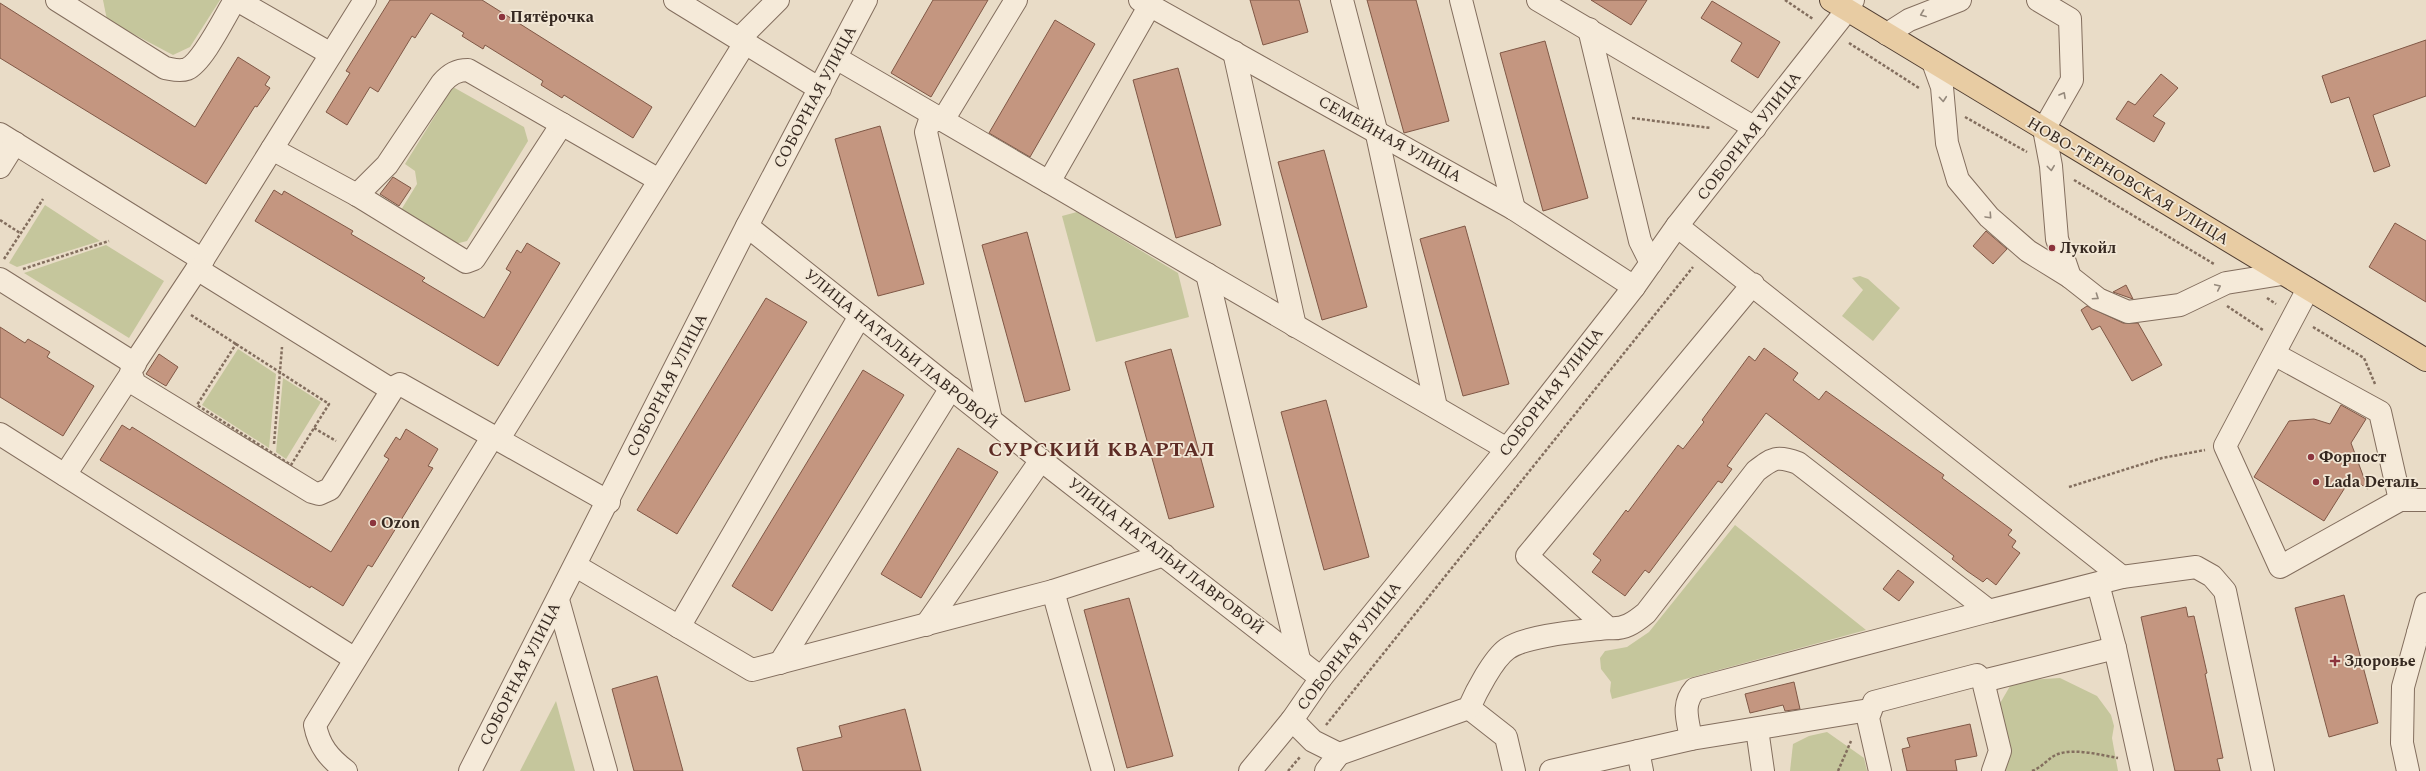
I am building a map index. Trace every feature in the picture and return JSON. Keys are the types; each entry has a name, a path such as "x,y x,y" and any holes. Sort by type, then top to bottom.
{"main road":[{"name":"НОВО-ТЕРНОВСКАЯ УЛИЦА","path":"1844,3 1887,34 2426,360"}],"street":[{"path":"57,0 82,6 165,68 178,71 187,68 197,61 236,0 331,54"},
{"path":"675,0 820,89"},
{"path":"346,771 328,756 318,738 315,725 660,180 742,41 778,0"},
{"name":"СОБОРНАЯ УЛИЦА","path":"470,771 576,566 747,226 866,0"},
{"path":"943,120 1016,0"},
{"path":"1342,0 1376,130 1436,407"},
{"path":"1461,0 1514,209"},
{"path":"1538,0 1755,128"},
{"path":"1887,34 1909,20 1960,0"},
{"path":"2038,0 2070,19 2072,80 2044,130 2051,166 2057,240 2070,277"},
{"path":"65,475 200,264 331,54 357,3"},
{"path":"1049,182 1145,3"},
{"name":"СЕМЕЙНАЯ УЛИЦА","path":"1145,3 1376,130 1514,209 1634,287"},
{"name":"СОБОРНАЯ УЛИЦА","path":"1250,771 1292,720 1321,678 1507,449 1634,287 1677,226 1830,32 1844,3"},
{"path":"1589,29 1640,241 1651,263"},
{"path":"1234,52 1295,326"},
{"path":"836,58 1507,449"},
{"path":"1933,62 1942,87 1947,143 1958,180 1989,218 2028,252 2070,277 2098,299 2128,312 2180,305 2226,284 2282,274"},
{"path":"357,195 387,165 442,83 450,74 460,70 468,70 660,180"},
{"path":"943,120 930,120 926,132 992,420"},
{"path":"272,149 357,195 461,260 471,261 562,124"},
{"path":"0,167 8,138 200,264 284,323 392,390"},
{"name":"УЛИЦА НАТАЛЬИ ЛАВРОВОЙ","path":"747,226 1041,460 1299,659 1321,678"},
{"path":"1677,226 1753,284 2122,577"},
{"path":"1,271 133,369 135,384 272,460 312,492 325,492 330,489 397,384 402,385 608,502"},
{"path":"1207,274 1299,659"},
{"path":"1608,628 1527,556 1753,284"},
{"path":"2308,289 2225,446 2280,567 2400,500 2426,500"},
{"path":"679,627 860,316"},
{"path":"2277,348 2380,412 2400,500"},
{"path":"780,663 951,388"},
{"path":"0,434 356,659"},
{"path":"1326,771 1339,754 1469,708 1479,685 1507,649 1541,636 1608,628 1617,629 1631,625 1646,613 1756,471 1771,459 1784,458 1798,464 1989,611"},
{"path":"926,625 1041,460"},
{"path":"576,566 752,670 1053,591 1164,555"},
{"path":"1691,739 1685,707 1687,698 1695,689 2122,577 2196,567 2212,576 2225,590 2263,771"},
{"path":"2098,584 2115,648 2141,766"},
{"path":"1053,591 1104,771"},
{"path":"558,600 606,771"},
{"path":"2408,771 2402,743 2403,687 2422,632 2426,604"},
{"path":"1983,681 2115,648"},
{"path":"1880,771 1868,718 1869,710 1874,702 1881,698 1977,675 1983,681 2000,751 1993,771"},
{"path":"1469,708 1506,737 1514,771"},
{"path":"1551,771 1640,761 1691,739 1758,730 1869,710"},
{"path":"1292,720 1313,741 1339,754"},
{"path":"1758,730 1763,771"}],"path":[{"path":"1785,0 1830,32 1944,104 2051,166 2241,281 2294,316 2364,358 2378,390"},
{"path":"1610,116 1716,129"},
{"path":"1,271 20,233 43,199"},
{"path":"0,220 20,233"},
{"path":"22,269 109,241"},
{"path":"1288,771 1707,249"},
{"path":"2207,293 2277,348"},
{"path":"174,304 330,404 291,465 272,460 197,405 236,344"},
{"path":"272,460 284,323"},
{"path":"2069,487 2162,458 2225,446"},
{"path":"2032,771 2042,768 2057,754 2084,753 2141,766"}],"green space":[{"path":"103,0 220,0 190,47 173,55 107,20"},
{"path":"453,87 524,127 528,141 467,241 455,244 401,210 417,184 415,171 405,164"},
{"path":"45,205 100,241 17,267 9,263"},
{"path":"1077,212 1178,273 1189,317 1096,342 1062,216"},
{"path":"106,245 164,281 129,338 24,273"},
{"path":"1860,276 1868,279 1900,308 1873,341 1842,316 1863,290 1852,278"},
{"path":"238,349 276,374 269,448 202,405"},
{"path":"283,378 321,402 286,459 276,452"},
{"path":"1735,525 1866,630 1612,699 1610,691 1611,682 1601,669 1600,658 1605,651 1627,647 1649,632"},
{"path":"2060,678 2097,696 2111,715 2114,726 2112,738 2118,771 2005,771 2009,750 1999,705 2013,681"},
{"path":"556,701 575,771 520,771"},
{"path":"1827,732 1864,758 1867,771 1790,771 1793,744 1809,736"}],"building":[{"path":"390,0 482,0 652,107 633,138 564,95 562,98 541,85 543,81 485,45 483,49 462,36 464,33 431,13 415,38 412,36 378,92 370,87 347,125 326,112 350,73 346,71"},
{"path":"933,0 988,0 931,97 891,73"},
{"path":"1250,0 1299,0 1308,32 1263,45"},
{"path":"1367,0 1416,0 1449,121 1404,133"},
{"path":"1591,0 1647,0 1631,25"},
{"path":"1712,1 1780,42 1758,78 1731,61 1742,43 1701,18"},
{"path":"0,3 195,127 238,57 270,77 265,85 270,88 257,107 255,106 206,184 0,58"},
{"path":"1055,20 1095,44 1030,157 989,133"},
{"path":"2426,40 2426,96 2373,115 2390,166 2374,172 2349,97 2331,103 2322,76"},
{"path":"1545,41 1588,198 1543,211 1500,53"},
{"path":"1178,68 1221,225 1176,238 1133,80"},
{"path":"2161,74 2178,88 2153,116 2165,123 2154,142 2116,119 2128,101 2135,105"},
{"path":"880,126 924,284 878,296 835,139"},
{"path":"1324,150 1367,307 1322,320 1278,162"},
{"path":"393,177 411,188 399,206 380,194"},
{"path":"274,190 282,195 284,191 353,231 351,234 425,278 422,281 484,318 511,272 506,269 517,250 521,253 527,243 560,263 498,366 255,221"},
{"path":"2395,223 2426,241 2426,302 2369,267"},
{"path":"1465,226 1509,384 1463,396 1420,239"},
{"path":"1986,231 2007,249 1993,264 1973,246"},
{"path":"1027,232 1070,390 1025,402 982,245"},
{"path":"2126,285 2133,299 2113,292"},
{"path":"766,298 807,322 677,534 637,510"},
{"path":"2087,306 2123,323 2138,323 2162,365 2132,381 2100,326 2092,330 2081,310"},
{"path":"0,327 25,343 28,339 50,352 47,357 94,386 63,436 0,397"},
{"path":"1764,348 1798,373 1793,380 1819,400 1826,391 1944,475 1942,478 2012,530 2008,535 2016,541 2012,547 2020,553 1996,585 1987,578 1983,582 1967,571 1952,559 1954,556 1766,413 1727,466 1732,469 1722,483 1718,481 1649,573 1645,570 1625,596 1592,572 1601,560 1593,554 1626,510 1628,512 1678,445 1683,449 1704,422 1702,420 1749,356 1755,361"},
{"path":"1171,349 1214,507 1169,519 1125,362"},
{"path":"159,354 178,367 166,386 146,374"},
{"path":"863,370 904,395 772,611 732,586"},
{"path":"1326,400 1369,557 1324,570 1281,412"},
{"name":"Форпост","path":"2341,405 2366,419 2351,443 2368,489 2351,478 2324,521 2254,477 2289,421 2314,419 2330,424"},
{"path":"122,425 130,430 132,427 331,552 389,459 384,456 396,437 400,440 406,429 438,449 428,466 433,468 372,567 368,565 343,606 311,586 310,588 100,460"},
{"path":"958,448 998,472 921,598 881,574"},
{"path":"1898,570 1914,582 1899,601 1883,589"},
{"name":"Здоровье","path":"2344,595 2378,723 2329,737 2295,608"},
{"path":"1129,598 1173,756 1127,768 1084,610"},
{"path":"2186,607 2188,617 2194,616 2207,673 2205,674 2223,758 2217,759 2220,771 2175,771 2141,617"},
{"path":"657,676 683,771 634,771 612,689"},
{"path":"1794,682 1800,709 1785,711 1783,705 1750,713 1745,694"},
{"path":"905,709 921,771 803,771 797,748 842,737 839,726"},
{"path":"1970,724 1977,756 1955,760 1957,771 1907,771 1902,749 1910,747 1907,738"}],"place":[{"name":"Пятёрочка","path":"502,17"},
{"name":"Лукойл","path":"2052,248"},
{"name":"Форпост","path":"2311,457"},
{"name":"Lada Dеталь","path":"2316,482"},
{"name":"Ozon","path":"373,523"},
{"name":"Здоровье","path":"2335,661"}],"district":[{"name":"СУРСКИЙ КВАРТАЛ","path":"1102,450"}]}
